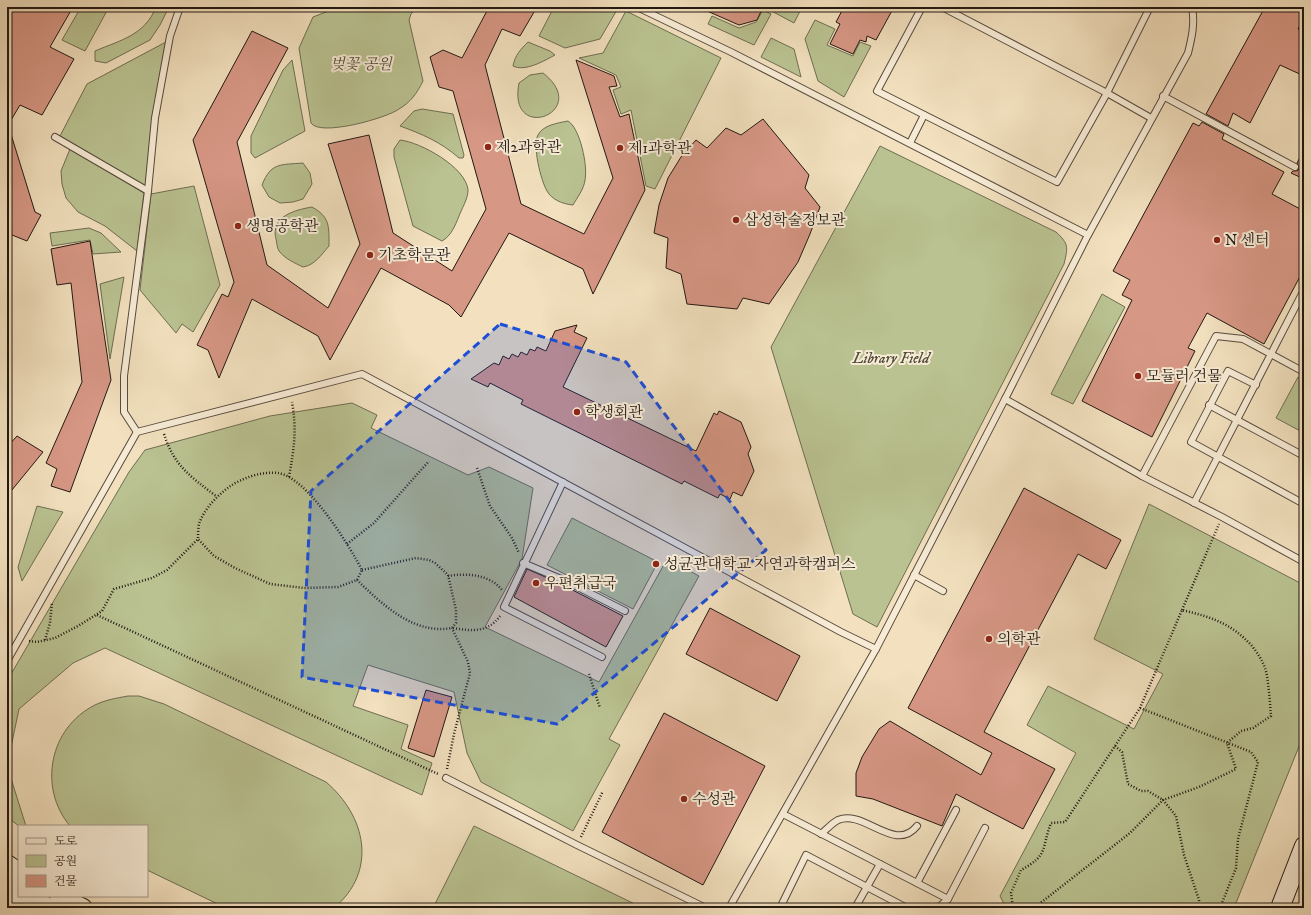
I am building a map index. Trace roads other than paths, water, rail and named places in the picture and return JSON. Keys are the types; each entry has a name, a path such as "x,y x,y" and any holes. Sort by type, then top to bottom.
{"street":[{"path":"1280,908 1304,846"},
{"path":"7,864 18,871"},
{"path":"7,882 18,889"},
{"path":"31,897 49,908"},
{"path":"61,897 83,908"},
{"path":"7,901 19,908"}],"lane":[{"path":"137,432 124,412 124,376 148,191 155,118 170,36 180,7"},
{"path":"636,7 910,143 1088,235"},
{"path":"922,7 877,91 1057,182 1107,93 1148,11 1147,7"},
{"path":"942,7 1107,93 1151,118"},
{"path":"729,908 876,649 1088,235 1163,96 1188,53 1194,19 1192,7"},
{"path":"1163,96 1295,167"},
{"path":"910,143 924,114"},
{"path":"55,137 148,191"},
{"path":"1194,502 1304,290"},
{"path":"1142,476 1216,336 1243,339 1271,356 1304,372"},
{"path":"1256,385 1228,371 1191,442 1304,504"},
{"path":"7,661 137,432 362,374 841,632 876,649"},
{"path":"1005,399 1142,476 1194,502 1304,562"},
{"path":"1209,405 1304,456"},
{"path":"563,482 504,607 602,657"},
{"path":"524,563 566,581 625,611"},
{"path":"914,575 942,591"},
{"path":"446,778 577,845 706,908"},
{"path":"917,883 956,810"},
{"path":"783,814 948,899"},
{"path":"822,834 839,820 852,819 864,822 886,833 898,835 909,833 917,826"},
{"path":"938,908 948,899 985,828"},
{"path":"780,908 806,855 907,908"},
{"path":"855,908 880,864"}],"place":[{"name":"제2과학관","path":"488,147"},
{"name":"제1과학관","path":"620,148"},
{"name":"삼성학술정보관","path":"736,220"},
{"name":"생명공학관","path":"238,226"},
{"name":"N 센터","path":"1217,240"},
{"name":"기초학문관","path":"370,255"},
{"name":"모듈러 건물","path":"1138,376"},
{"name":"학생회관","path":"577,412"},
{"name":"성균관대학교 자연과학캠퍼스","path":"656,564"},
{"name":"우편취급국","path":"536,583"},
{"name":"의학관","path":"989,639"},
{"name":"수성관","path":"684,799"}],"park label":[{"name":"벚꽃 공원","path":"361,64"},
{"name":"Library Field","path":"891,358"}]}
